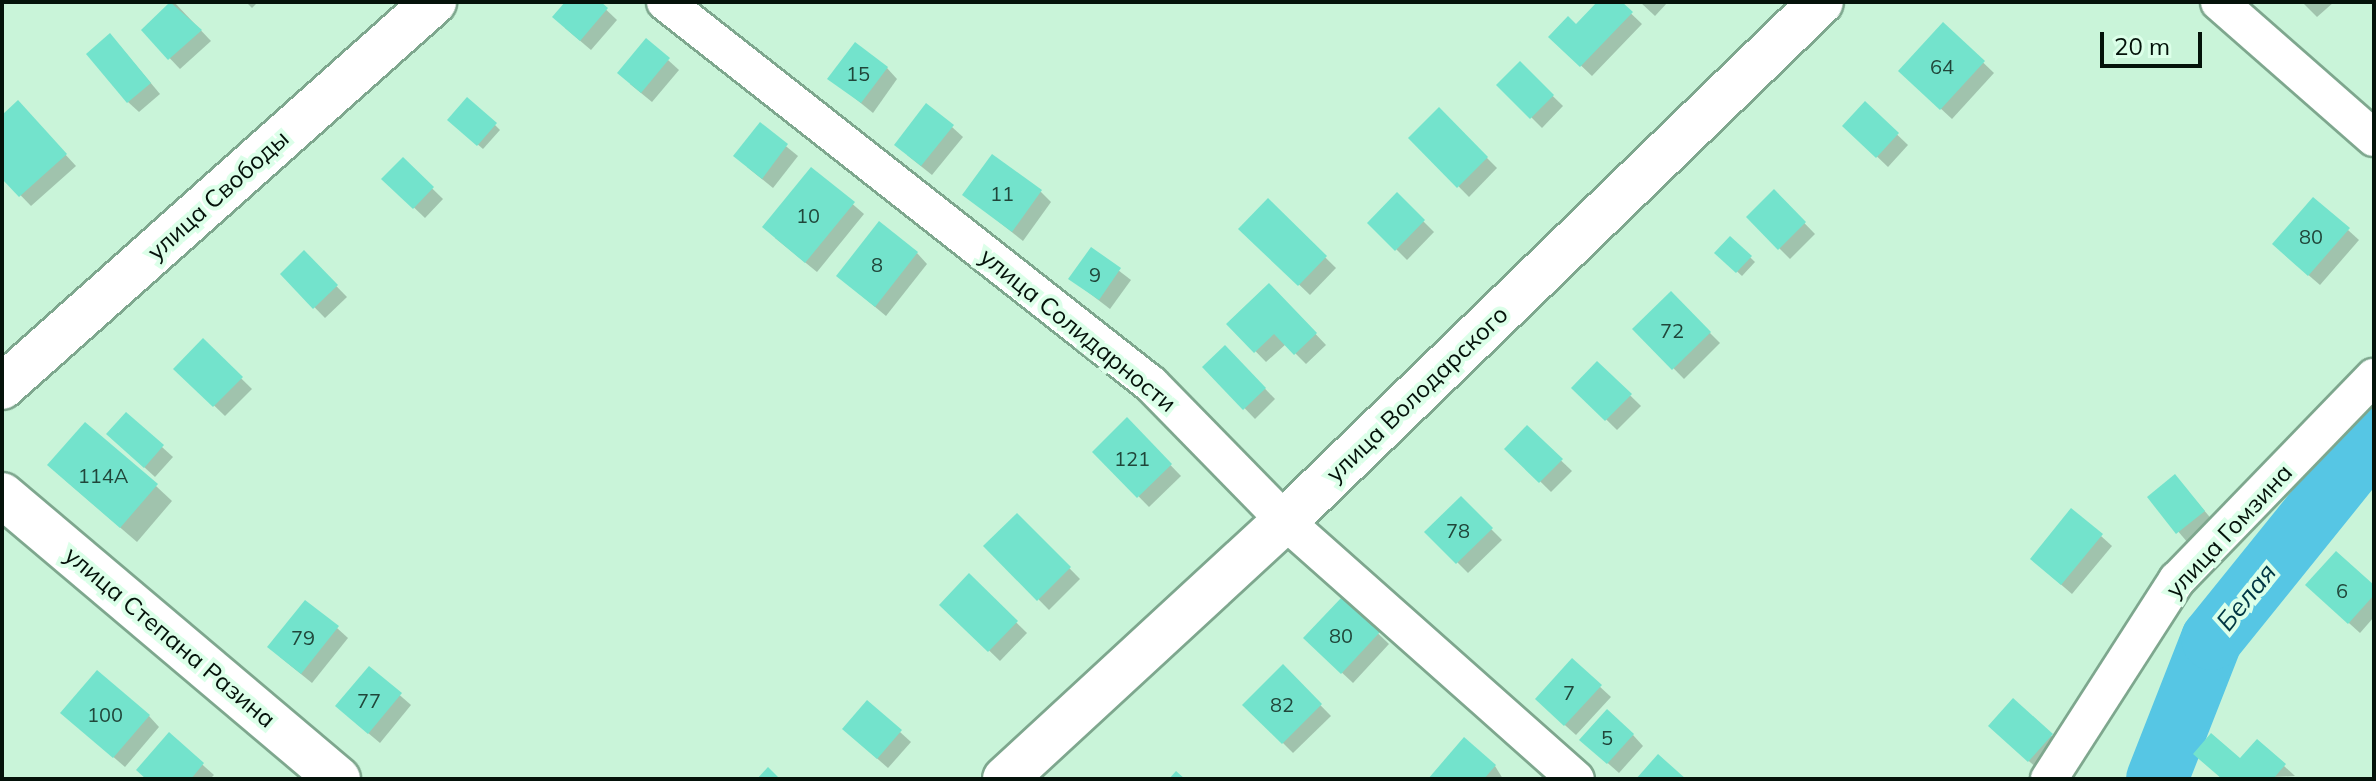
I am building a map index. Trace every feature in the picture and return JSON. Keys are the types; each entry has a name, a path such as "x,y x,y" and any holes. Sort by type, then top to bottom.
{"main road":[{"name":"улица Свободы","path":"2,387 434,2"},
{"name":"улица Володарского","path":"1005,779 1285,521 1821,2"},
{"name":"улица Степана Разина","path":"2,495 338,779"}],"street":[{"name":"улица Солидарности","path":"665,2 1151,384 1285,521 1576,779"},
{"path":"2219,2 2374,138"},
{"name":"улица Гомзина","path":"2049,779 2177,580 2374,377"}],"building":[{"path":"170,2 202,30 168,60 141,30"},
{"path":"565,2 601,2 608,8 580,41 552,17"},
{"path":"1597,2 1622,2 1633,12 1580,67 1548,37 1568,16 1576,24"},
{"path":"1943,22 1985,61 1940,110 1898,71"},
{"path":"110,33 151,83 127,103 86,54"},
{"path":"646,38 670,58 641,93 617,73"},
{"path":"855,42 888,67 861,103 827,79"},
{"path":"1520,61 1554,95 1530,119 1496,85"},
{"path":"467,97 497,123 477,146 447,120"},
{"path":"18,100 67,154 19,197 2,179 2,115"},
{"path":"1865,101 1899,133 1876,158 1842,126"},
{"path":"926,103 954,125 921,166 894,145"},
{"path":"1439,107 1488,157 1457,188 1408,138"},
{"path":"760,122 788,144 762,179 733,156"},
{"path":"992,154 1042,190 1012,232 962,195"},
{"path":"403,157 434,187 413,209 381,179"},
{"path":"811,167 855,202 805,263 762,227"},
{"path":"1774,189 1806,222 1778,250 1746,217"},
{"path":"1397,192 1425,220 1395,251 1367,223"},
{"path":"2313,197 2350,228 2308,276 2272,244"},
{"path":"1268,198 1327,256 1298,286 1238,229"},
{"path":"879,221 918,252 875,307 836,276"},
{"path":"1730,236 1752,256 1736,273 1714,253"},
{"path":"1091,247 1121,268 1099,300 1068,279"},
{"path":"304,250 338,285 313,309 280,274"},
{"path":"1269,283 1317,333 1294,355 1274,334 1254,353 1226,324"},
{"path":"1671,291 1711,332 1672,370 1632,329"},
{"path":"203,338 243,377 213,407 173,369"},
{"path":"1225,345 1266,388 1243,410 1202,367"},
{"path":"1597,361 1632,394 1605,421 1571,388"},
{"path":"126,412 164,445 144,468 106,434"},
{"path":"1127,417 1172,464 1137,498 1092,452"},
{"path":"85,422 158,484 120,528 47,465"},
{"path":"1527,425 1563,459 1539,483 1504,449"},
{"path":"2175,474 2205,511 2176,534 2147,497"},
{"path":"1461,496 1493,528 1456,564 1424,532"},
{"path":"2071,508 2103,534 2061,585 2030,559"},
{"path":"1017,513 1071,567 1037,601 983,546"},
{"path":"2336,551 2374,585 2374,595 2348,624 2305,585"},
{"path":"969,573 1018,621 988,652 939,605"},
{"path":"1342,597 1380,632 1341,674 1303,638"},
{"path":"305,600 339,626 301,674 267,647"},
{"path":"1572,658 1602,685 1564,726 1535,699"},
{"path":"1283,664 1322,704 1282,744 1242,705"},
{"path":"369,666 402,693 368,734 335,706"},
{"path":"97,670 150,715 113,758 60,713"},
{"path":"2013,698 2053,734 2028,762 1988,726"},
{"path":"867,700 902,730 877,759 842,729"},
{"path":"1607,709 1634,734 1607,764 1579,740"},
{"path":"169,732 204,763 191,779 146,779 136,770"},
{"path":"2211,733 2240,758 2257,739 2286,764 2273,779 2222,779 2193,754"},
{"path":"1464,737 1496,765 1484,779 1428,779"},
{"path":"1658,754 1686,779 1636,779"},
{"path":"768,767 780,779 757,779"},
{"path":"1176,771 1185,779 1169,779"}],"waterway":[{"name":"Белая","path":"2157,779 2212,639 2374,438"}]}
